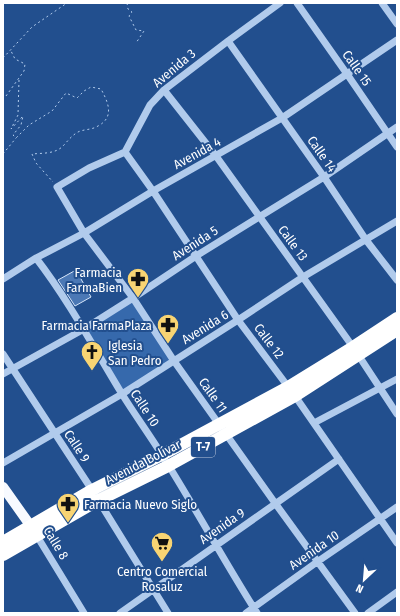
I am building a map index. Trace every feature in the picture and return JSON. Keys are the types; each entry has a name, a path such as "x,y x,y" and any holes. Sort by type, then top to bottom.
{"highway":[{"name":"Avenida Bolívar","path":"355,352 397,318"},
{"name":"Avenida Bolívar","path":"3,555 34,531 162,455 222,429 291,392 355,352 397,330"},
{"name":"Avenida Bolívar","path":"94,496 168,466 222,429"},
{"name":"Avenida Bolívar","path":"3,542 34,531"}],"main road":[{"name":"Calle 8","path":"3,487 34,531"}],"street":[{"name":"Avenida 3","path":"125,152 150,106 164,90 280,3"},
{"name":"Calle 15","path":"297,3 397,147"},
{"path":"382,3 397,24"},
{"name":"Avenida 4","path":"3,279 36,258 282,118 397,40"},
{"name":"Calle 14","path":"228,41 324,177 366,240 397,280"},
{"name":"Calle 13","path":"164,90 216,156 303,277 397,414"},
{"name":"Avenida 5","path":"3,374 84,329 196,256 324,177 397,127"},
{"path":"57,187 89,168 125,152"},
{"name":"Calle 12","path":"125,152 153,191 238,320 314,423 397,543"},
{"name":"Calle 11","path":"57,187 84,232 133,298 174,361 354,613"},
{"name":"Avenida 6","path":"3,463 122,394 303,277 397,221"},
{"name":"Calle 10","path":"36,258 55,282 70,310 84,329 122,394 162,455 255,610"},
{"name":"Calle 9","path":"3,354 168,613"},
{"path":"314,423 397,379"},
{"name":"Avenida 9","path":"120,613 339,459"},
{"name":"Avenida 10","path":"246,613 255,610 317,562 397,507"},
{"name":"Calle 8","path":"34,531 84,613"},
{"path":"368,613 397,592"}],"path":[{"path":"3,58 32,27 67,3"},
{"path":"126,3 128,9 132,12 129,16 136,30 144,31 136,42"},
{"path":"6,96 24,71 25,64 15,59 10,51"},
{"path":"16,138 13,135 21,125 23,116 11,129 18,115 19,80"},
{"path":"3,154 29,125 52,111 66,93 77,98 91,87 102,89 110,110 107,118 98,126 78,132 58,149 51,152 32,154 36,163 57,187"}],"shaded area":[{"path":"133,298 174,361 122,394 84,329"}],"building":[{"path":"76,270 91,297 75,306 58,280"}],"place":[{"name":"Farmacia FarmaBien","path":"138,298"},
{"name":"Farmacia FarmaPlaza","path":"168,344"},
{"name":"Iglesia San Pedro","path":"92,372"},
{"name":"Farmacia Nuevo Siglo","path":"68,524"},
{"name":"Centro Comercial Rosaluz","path":"162,562"}]}
